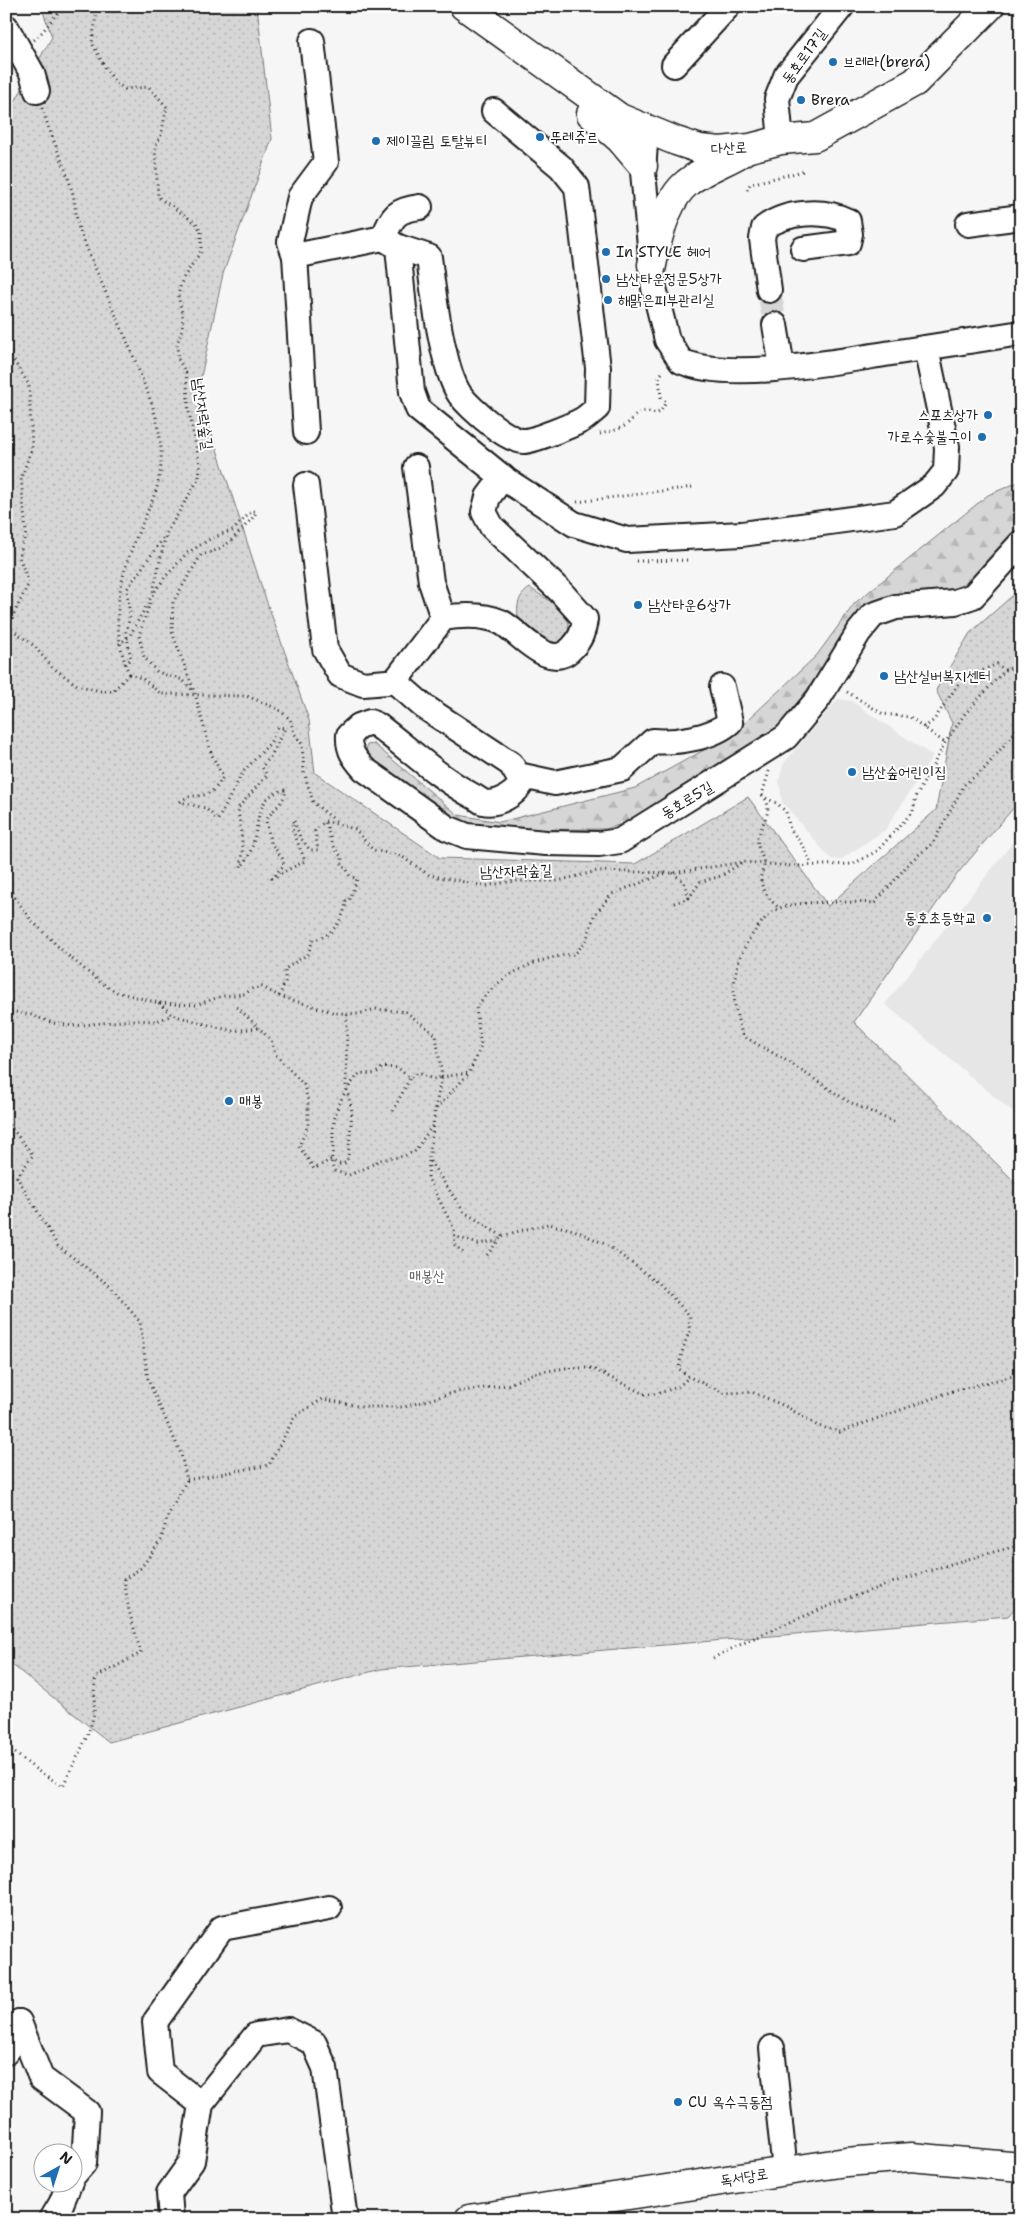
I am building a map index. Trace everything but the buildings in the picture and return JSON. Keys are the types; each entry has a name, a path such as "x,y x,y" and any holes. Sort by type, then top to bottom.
{"main road":[{"name":"다산로","path":"464,6 620,118 700,149 720,151 750,148 781,140 815,137 915,82 990,6"},
{"path":"536,58 577,102 620,139 643,166"},
{"path":"652,265 660,230 668,211 682,188 701,173 750,148"},
{"name":"독서당로","path":"470,2219 846,2162 911,2157 1021,2167"}],"street":[{"path":"674,66 728,6"},
{"name":"동호로17길","path":"781,140 777,99 786,76 842,6"},
{"path":"6,27 32,73 37,91"},
{"path":"306,432 295,256 290,242 300,197 326,162 312,40"},
{"path":"295,256 390,243 429,257 434,298 448,364 460,394 496,428 513,439 524,441 582,420 597,408 598,368 577,187 560,167 494,111"},
{"path":"646,129 643,166 654,288 667,340 681,361 715,369 782,368 1021,334"},
{"path":"420,207 404,209 392,217 390,243 412,392 418,409 503,477 574,524 627,540 742,534 895,513 934,486 946,471 947,447 926,348"},
{"path":"769,290 762,239 764,228 773,221 816,212 848,221 850,234 848,243 803,249"},
{"path":"968,224 1021,217"},
{"path":"775,325 782,368"},
{"path":"416,467 430,582 444,618"},
{"path":"503,477 488,497 484,512 492,527 560,591 585,619 580,638 572,650 562,654 543,654 501,622 486,617 461,615 444,618 399,676 399,685 423,706 511,764 518,775 555,783 622,769 653,741 669,742 721,730 730,722 722,687"},
{"path":"306,485 325,649 340,675 363,684 399,681"},
{"name":"동호로5길","path":"518,775 522,783 516,792 497,802 483,802 458,788 388,733 370,722 356,728 349,735 348,746 364,769 447,828 468,836 546,843 599,844 620,841 777,745 818,699 860,632 873,615 896,607 955,602 973,596 1021,543"},
{"path":"201,2104 160,2072 155,2022 222,1928 329,1908"},
{"path":"6,2052 20,2022 41,2078 87,2112 84,2163 82,2165"},
{"path":"171,2219 169,2193 192,2161 201,2104 256,2035 288,2030 314,2043 325,2068 345,2219"},
{"path":"772,2048 786,2171"},
{"path":"52,2219 62,2204 66,2192"}],"path":[{"name":"남산자락숲길","path":"95,6 97,10 92,43 116,83 130,90 149,87 167,107 161,135 155,147 158,197 196,223 202,231 201,251 182,280 178,295 182,328 177,344 178,358 186,373 189,412 200,465 199,478 166,534 153,594 139,635 144,657 157,672 183,680 195,694"},
{"path":"133,6 159,10 157,6"},
{"path":"37,91 53,142 73,194 78,228 150,399 160,437 162,472 153,501 138,532 122,575 118,607 119,644 129,674"},
{"path":"747,190 750,184 804,171"},
{"path":"6,348 29,385 32,440 32,448 21,478 26,533 19,557 29,583 6,633"},
{"path":"603,433 625,426 638,412 646,410 656,414 661,411 666,402 661,397 659,377 664,370"},
{"path":"569,498 576,502 693,487"},
{"name":"남산자락숲길","path":"153,594 187,553 212,538 233,530 252,511 256,511 253,518 233,541 218,550 201,555 173,602 172,632 195,694 211,753 223,777 217,787 205,796 185,797 180,802 205,808 218,820 242,772 270,743 278,727 285,728 271,756 262,766 267,775 238,808 243,850 241,867 252,850 263,802 272,794 286,790 282,802 270,813 266,820 271,843 282,858 284,865 272,878 305,861 292,828 294,821 300,837 310,850 318,850 315,831 325,821 355,830 373,850 401,856 429,875 485,886 514,881 558,881 597,871 673,872 744,862 792,866 853,864 877,851 913,811 916,797 945,744 970,708 1005,670 1021,665"},
{"path":"125,664 131,659 126,632 130,616 127,589 166,534"},
{"path":"119,644 127,638 153,594"},
{"path":"8,626 34,646 52,667 76,685 100,691 113,691 129,674"},
{"path":"924,728 934,720 961,680 997,664 1005,670"},
{"path":"129,674 142,678 161,694 246,696 278,709 290,718 294,733 302,744 304,772 313,802 339,824"},
{"path":"831,679 861,702 883,714 910,717 945,744"},
{"path":"894,1122 849,1102 743,1036 735,1014 733,989 736,963 747,941 760,924 779,908 842,902 875,903 912,861 933,843 964,785 984,769 1021,725"},
{"path":"762,795 778,804 786,812 790,829 804,847 811,864"},
{"path":"766,798 769,813 758,838 759,854 764,864 760,878 762,888 779,908"},
{"path":"279,996 285,982 285,968 308,954 313,940 324,937 338,926 345,912 346,901 349,901 357,879 350,876 346,868 342,867 342,857 330,838 325,821"},
{"path":"676,902 689,898 700,882 721,876 744,862"},
{"path":"435,1110 469,1073 481,1047 476,1008 481,1000 497,985 532,963 550,957 575,954 586,941 594,916 612,894 667,872"},
{"path":"673,872 684,882 689,898"},
{"path":"6,885 31,920 65,953 100,982 117,992 159,1003 196,1005 222,996 245,994 253,988 262,987 279,996 335,1014 359,1014 375,1009 406,1012 436,1035 442,1077 432,1125 428,1178 454,1229 455,1245 464,1254"},
{"path":"159,1003 172,1015 232,1031 259,1028"},
{"path":"237,1007 271,1040 275,1054 304,1085 308,1101 308,1125 299,1146 314,1169 330,1160"},
{"path":"6,1010 31,1015 53,1023 73,1026 132,1020 157,1021 172,1015"},
{"path":"330,1160 340,1164 344,1163 348,1158 352,1111 347,1090 347,1014"},
{"path":"410,1078 398,1068 383,1067 375,1074 360,1074 347,1090 338,1106 332,1129 334,1142 330,1160 334,1171 349,1175 380,1160 404,1156 415,1151 432,1125"},
{"path":"393,1111 410,1078 417,1073 433,1079 469,1073"},
{"path":"6,1120 33,1155 17,1177 58,1246 110,1286 140,1322 148,1380 181,1454 187,1480 168,1515 161,1540 141,1568 124,1579 129,1610 141,1653 96,1677 93,1693 94,1712 86,1735 63,1786 38,1772 6,1746"},
{"path":"429,1160 464,1212 502,1236"},
{"path":"487,1255 502,1236 548,1224 574,1230 607,1246 659,1283 690,1316 688,1325 690,1331 684,1341 684,1354 679,1369 689,1377 724,1392 752,1392 787,1407 818,1426 840,1432 953,1392 1021,1374"},
{"path":"454,1236 478,1244 498,1241"},
{"path":"187,1480 269,1465 295,1416 322,1399 362,1407 404,1407 456,1392 507,1385 534,1373 566,1368 591,1368 644,1394 656,1394 678,1387 689,1377"},
{"path":"713,1658 774,1627 950,1563 1021,1545"}],"shaded area":[{"name":"남산숲어린이집","path":"838,699 851,701 933,756 885,830 840,860 831,859 782,802 779,780 784,763"},
{"name":"동호초등학교","path":"1021,832 1021,1119 885,1004"}],"green space":[{"name":"매봉산","path":"41,6 257,6 272,139 223,274 198,391 264,594 309,720 315,773 440,858 635,864 748,797 828,906 936,810 952,723 936,690 970,633 1021,588 1021,799 958,873 854,1022 1021,1188 1021,1601 1008,1616 381,1669 109,1742 6,1660 6,117 52,37"},
{"path":"1021,481 1021,528 966,589 918,595 830,657 770,742 642,818 606,829 484,830 450,822 366,755 367,745 374,744 458,815 500,822 635,788 733,734 817,655 855,603 988,495"},
{"path":"530,588 557,607 568,621 569,628 564,637 554,645 544,640 518,620 520,598"}],"tunnel":[{"path":"769,290 775,325"}],"place":[{"name":"브레라(brera)","path":"833,62"},
{"name":"Brera","path":"801,100"},
{"name":"뚜레쥬르","path":"540,137"},
{"name":"제이끌림 토탈뷰티","path":"376,141"},
{"name":"In STYLE 헤어","path":"606,252"},
{"name":"남산타운정문5상가","path":"606,279"},
{"name":"해맑은피부관리실","path":"608,300"},
{"name":"스포츠상가","path":"988,415"},
{"name":"가로수숯불구이","path":"982,437"},
{"name":"남산타운6상가","path":"638,605"},
{"name":"남산실버복지센터","path":"884,676"},
{"name":"남산숲어린이집","path":"852,772"},
{"name":"동호초등학교","path":"987,918"},
{"name":"매봉","path":"229,1101"},
{"name":"CU 옥수극동점","path":"678,2102"}]}
